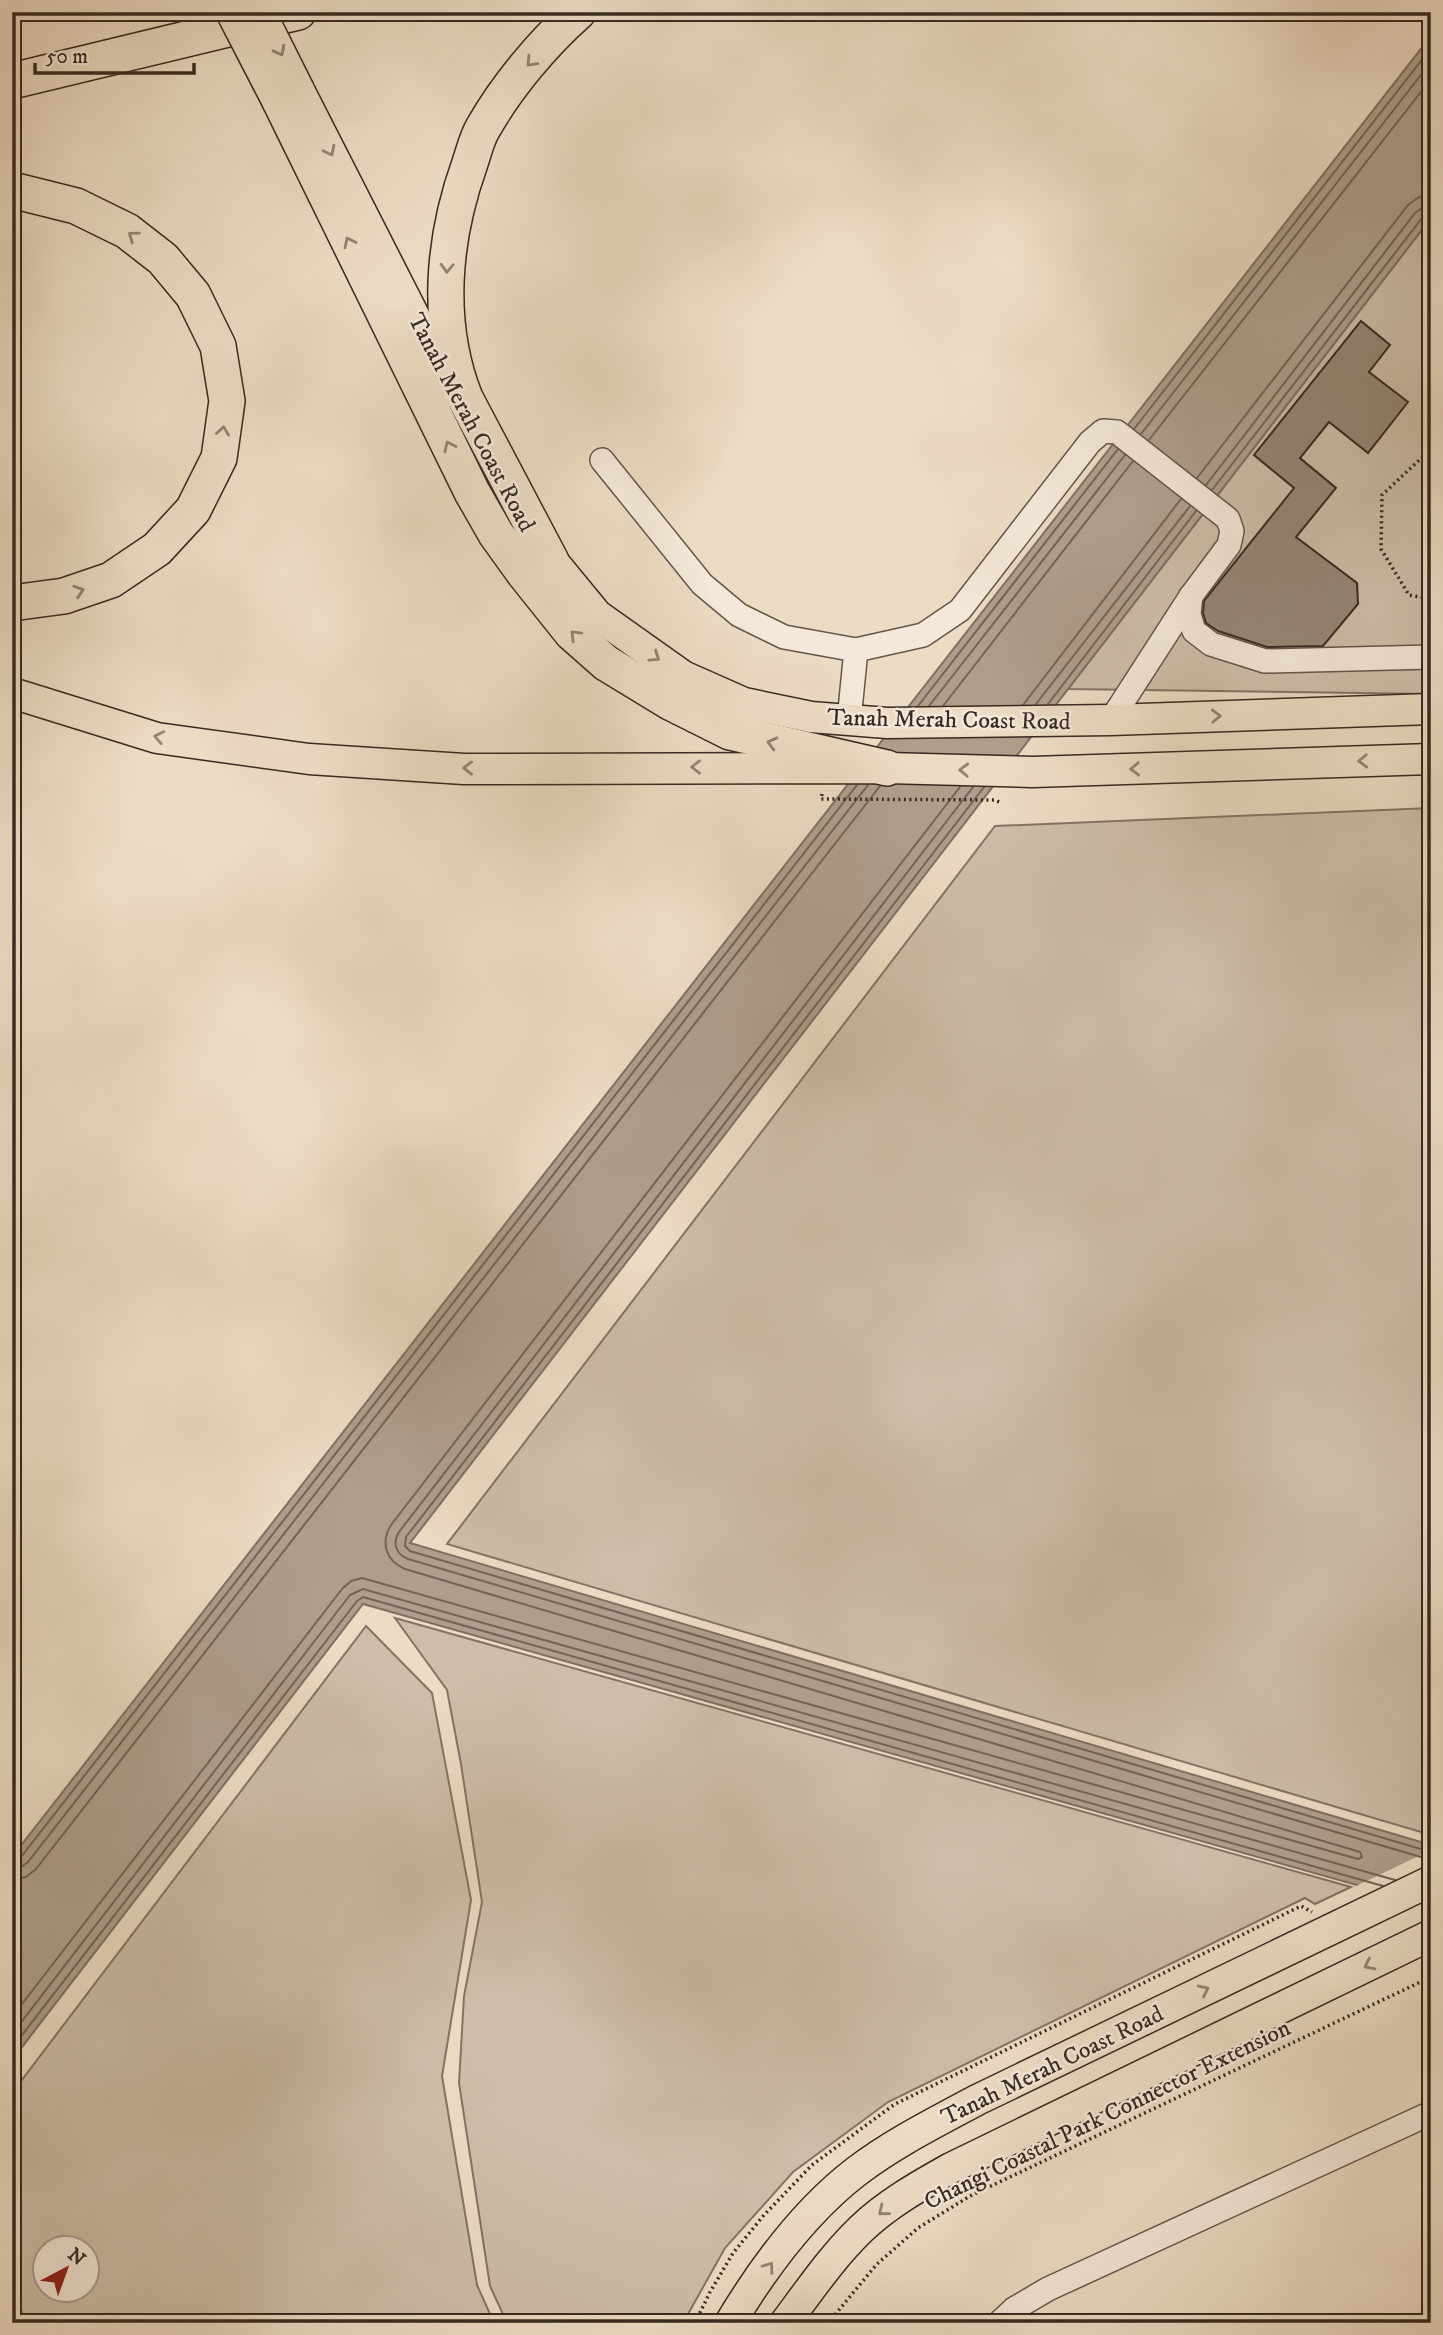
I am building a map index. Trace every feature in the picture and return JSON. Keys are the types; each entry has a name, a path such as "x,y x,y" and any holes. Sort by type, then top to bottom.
{"highway":[{"path":"234,12 289,94 472,492 496,534 572,633 606,663 670,702 730,732 887,768"},
{"path":"12,81 298,12"},
{"path":"551,561 456,375 449,345 446,310 448,257 456,202 482,129 523,70 578,12"},
{"path":"12,190 76,206 127,230 163,259 193,295 218,346 227,401 219,458 193,510 157,549 111,580 64,596 12,603"}],"main road":[{"name":"Tanah Merah Coast Road","path":"260,12 289,94 501,486 551,561 597,615 683,676 744,703 811,717 887,723 1111,720 1431,709"},
{"name":"Tanah Merah Coast Road","path":"12,693 157,737 309,759 464,769 887,768 1033,772 1431,759"},
{"name":"Tanah Merah Coast Road","path":"730,2323 780,2252 815,2210 857,2172 911,2135 977,2100 1431,1881"},
{"name":"Tanah Merah Coast Road","path":"785,2323 823,2272 862,2229 902,2196 951,2168 1431,1935"}],"lane":[{"path":"603,460 702,584 739,614 784,637 856,650 923,635 960,610 1090,442 1103,431 1117,432 1227,519 1232,531 1229,545 1191,596 1111,720"},
{"path":"1191,596 1189,614 1194,631 1211,644 1265,661 1431,657"},
{"path":"849,720 856,650"},
{"path":"999,2323 1014,2309 1048,2289 1431,2113"}],"path":[{"path":"1431,449 1382,495 1381,549 1409,595 1431,599"},
{"path":"839,799 994,800 1002,803"},
{"name":"Changi Coastal Park Connector Extension","path":"828,2323 877,2264 918,2228 970,2196 1431,1976"}],"shaded area":[{"path":"1431,218 1431,694 1068,689"},
{"path":"1431,808 1431,1835 447,1544 995,826"},
{"path":"395,1618 1351,1887 1315,1904 1305,1898 888,2102 793,2172 725,2248 683,2323 507,2323 490,2286 459,2083 464,1996 482,1902 461,1764 447,1690"},
{"path":"366,1626 432,1693 471,1900 442,2076 477,2285 494,2323 27,2323 12,2292 12,2093"}],"water":[{"path":"1431,36 1431,218 410,1543 1431,1845 1431,1906 363,1604 12,2060 12,1857"}],"pier":[{"path":"1431,1850 1431,1910 1352,1888"}],"building":[{"path":"1361,321 1390,345 1369,372 1408,402 1368,453 1329,422 1300,458 1336,488 1296,537 1357,583 1358,604 1323,646 1267,647 1218,631 1206,623 1204,601 1294,488 1254,455"}]}
